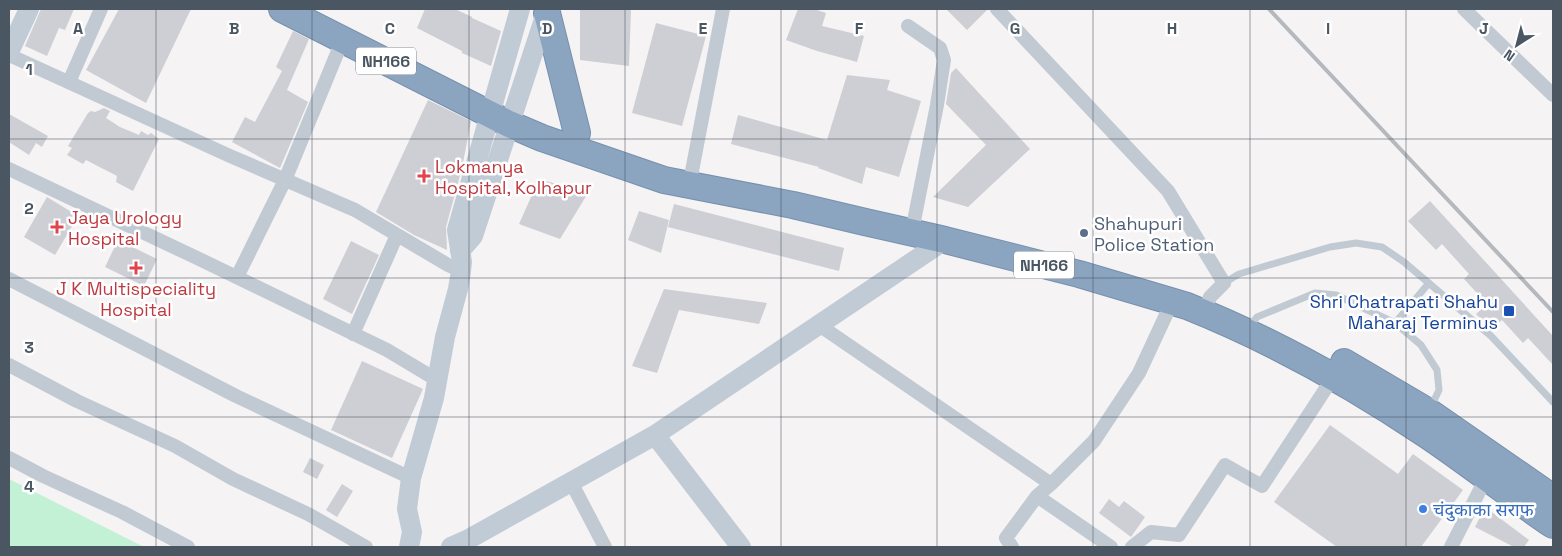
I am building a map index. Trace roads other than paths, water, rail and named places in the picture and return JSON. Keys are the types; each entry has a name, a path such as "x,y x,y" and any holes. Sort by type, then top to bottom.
{"highway":[{"name":"NH166","path":"282,9 343,39 502,110 577,133 666,167 692,171 945,227 1213,298 1282,348 1334,376 1428,436 1553,525"},
{"name":"NH166","path":"312,9 396,51 502,110 542,138 664,180 793,204 946,240 1079,274 1172,302 1213,298"},
{"path":"547,11 577,133"},
{"name":"NH166","path":"1251,324 1346,364 1428,412 1553,498"}],"street":[{"path":"30,9 9,54 355,210 448,265 460,261"},
{"path":"68,82 101,9"},
{"path":"502,110 520,9"},
{"path":"692,171 723,9"},
{"path":"997,9 1168,191 1206,256 1213,298"},
{"path":"1464,9 1553,95"},
{"path":"409,547 412,532 407,509 411,478 434,398 445,337 458,289 460,261 456,230 502,110 547,11"},
{"path":"908,26 940,48 944,60 914,221"},
{"path":"237,277 285,180 343,39"},
{"path":"9,170 387,350 437,380"},
{"path":"354,334 397,235"},
{"path":"464,545 655,435 946,240"},
{"path":"9,279 236,396 411,478"},
{"path":"1012,547 1006,538 1037,496 1094,441 1139,374 1172,302"},
{"path":"819,325 1051,484"},
{"path":"9,365 77,401 174,446 233,479 308,514 366,547"},
{"path":"1132,547 1151,532 1179,534 1225,465 1262,486 1334,376"},
{"path":"655,435 741,547"},
{"path":"9,458 43,476 122,512 188,547"},
{"path":"1451,547 1486,478"},
{"path":"571,482 605,547"},
{"path":"1037,496 1111,547"}],"lane":[{"path":"1213,298 1239,274 1302,254 1356,243 1382,247 1404,262 1490,336 1553,402"},
{"path":"1394,323 1429,283"},
{"path":"1251,324 1315,293 1336,295 1394,323 1421,345 1437,370 1438,390 1428,412"}],"railway":[{"path":"1269,9 1553,312"}],"place":[{"name":"Lokmanya Hospital, Kolhapur","path":"424,176"},
{"name":"Jaya Urology Hospital","path":"57,227"},
{"name":"Shahupuri Police Station","path":"1084,233"},
{"name":"J K Multispeciality Hospital","path":"136,268"},
{"name":"Shri Chatrapati Shahu Maharaj Terminus","path":"1509,311"},
{"name":"चंदुकाका सराफ","path":"1423,509"}]}
